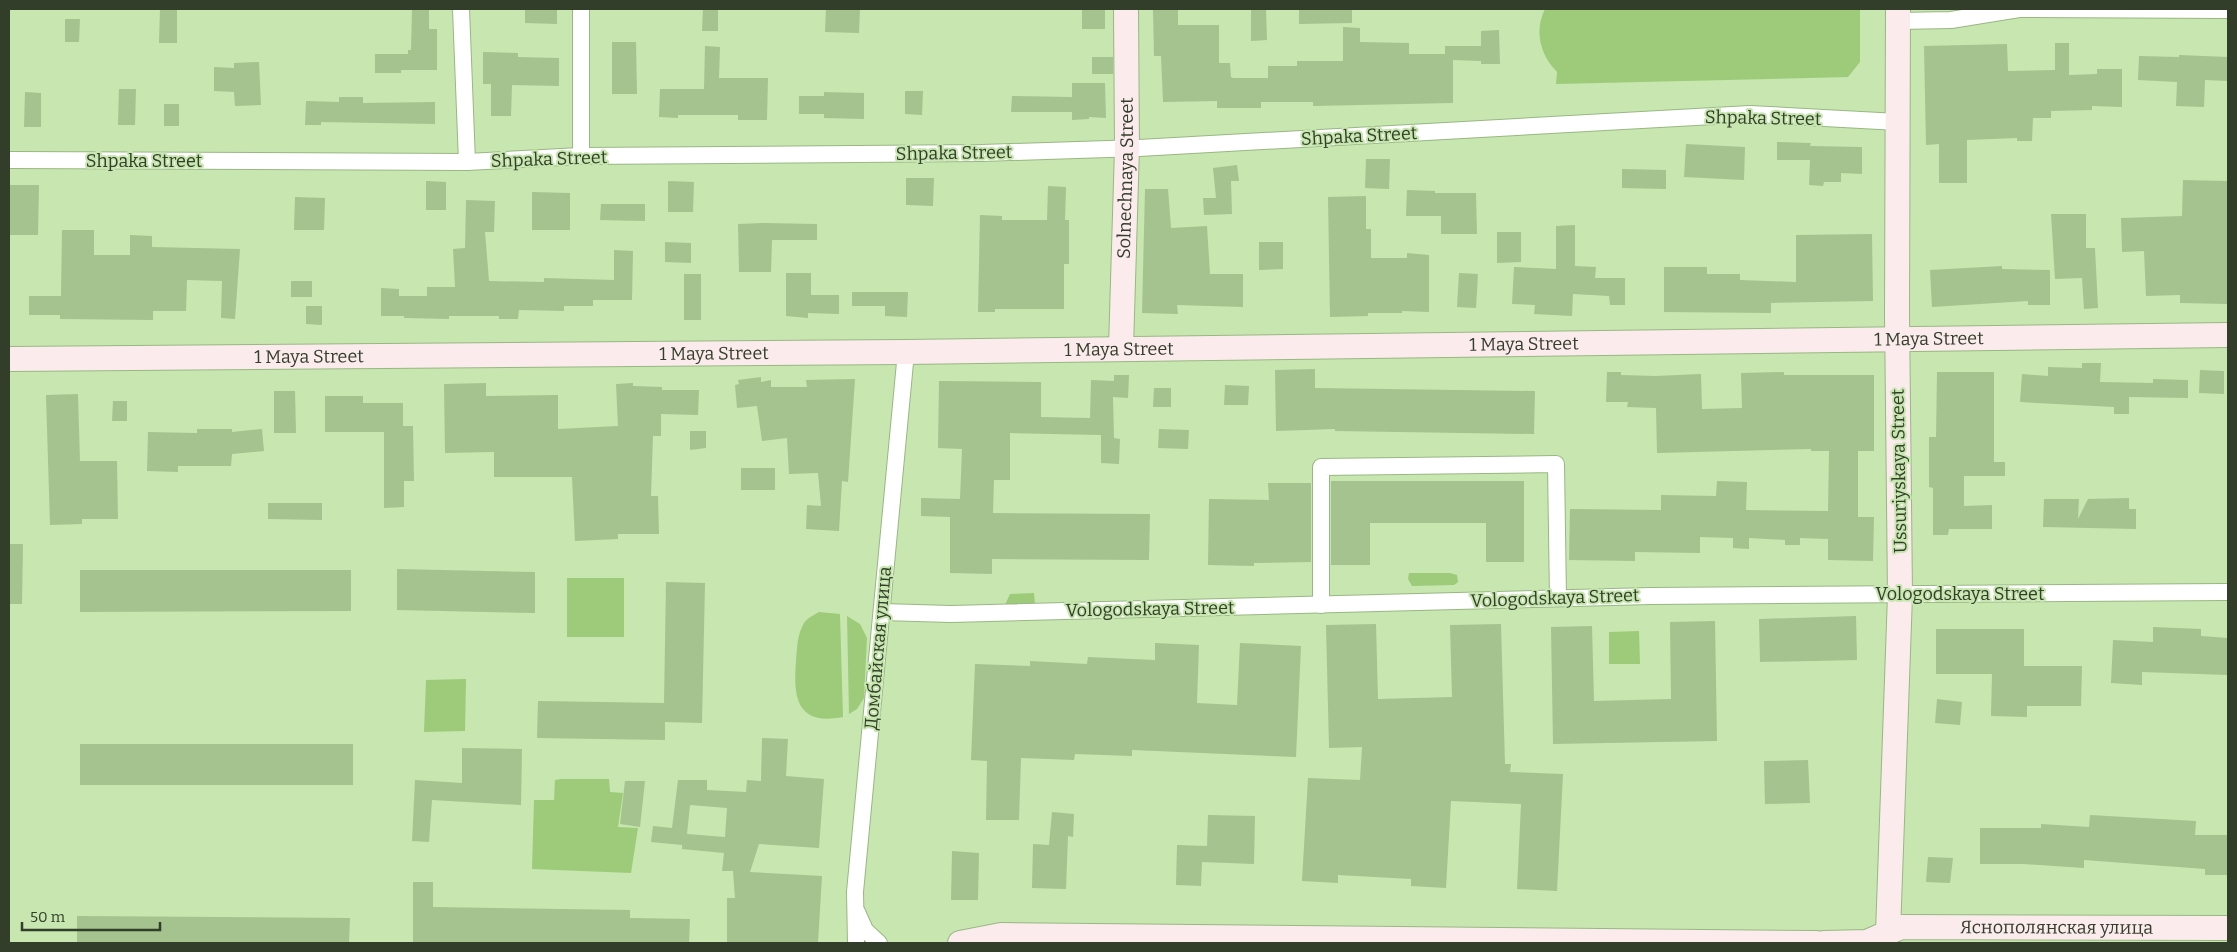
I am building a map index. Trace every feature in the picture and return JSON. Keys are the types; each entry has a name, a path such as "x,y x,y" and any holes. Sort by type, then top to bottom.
{"street":[{"path":"461,9 467,162"},
{"path":"581,9 581,156"},
{"name":"Solnechnaya Street","path":"1121,348 1128,148 1126,9"},
{"path":"1898,15 1951,20 2019,9 2228,10"},
{"name":"Ussuriyskaya Street","path":"1888,938 1900,595 1898,15"},
{"name":"Shpaka Street","path":"9,160 467,162 581,156 982,153 1128,148 1750,114 1898,122"},
{"name":"1 Maya Street","path":"9,359 906,352 2228,335"},
{"name":"Домбайская улица","path":"856,943 854,905 906,352"},
{"path":"1321,605 1321,467 1556,464 1558,598"},
{"name":"Vologodskaya Street","path":"882,612 951,614 1651,596 2228,592"},
{"path":"854,905 865,930 879,943"},
{"name":"Яснополянская улица","path":"1824,943 1867,942 1888,938 1901,927 2228,928"},
{"path":"960,943 994,939 1816,943"}],"green space":[{"path":"1545,9 1860,9 1860,62 1848,77 1556,84 1557,72 1546,58 1540,42 1540,26"},
{"path":"1409,573 1450,573 1457,575 1458,582 1454,585 1412,586 1408,579"},
{"path":"567,578 624,578 624,637 567,637"},
{"path":"1034,593 1035,604 1005,605 1010,594"},
{"path":"819,612 840,614 843,717 828,719 816,717 807,713 797,697 795,674 799,635 805,622"},
{"path":"847,616 860,624 867,638 864,698 857,709 849,714"},
{"path":"1639,631 1640,664 1609,664 1609,632"},
{"path":"466,679 465,731 424,732 426,680"},
{"path":"609,779 610,792 623,793 618,827 638,828 631,873 532,869 534,800 554,800 555,780"}],"building":[{"path":"160,9 177,9 177,43 159,43"},
{"path":"412,9 429,9 429,29 437,29 437,70 401,70 401,73 375,73 375,54 408,54 408,50 411,50"},
{"path":"525,9 557,9 557,24 525,23"},
{"path":"703,9 718,9 718,31 702,31"},
{"path":"826,9 860,9 859,33 825,32"},
{"path":"1082,9 1105,9 1105,29 1082,29"},
{"path":"1153,9 1178,9 1178,25 1219,25 1219,63 1230,63 1231,77 1233,78 1268,78 1268,66 1297,66 1297,61 1343,61 1343,27 1360,28 1360,42 1409,43 1409,54 1445,54 1445,46 1481,46 1481,31 1499,30 1500,64 1481,64 1481,61 1453,60 1453,103 1313,106 1313,102 1261,102 1261,108 1217,108 1217,101 1163,102 1161,56 1154,56"},
{"path":"1251,9 1266,9 1267,40 1251,41"},
{"path":"1299,9 1352,9 1352,23 1299,24"},
{"path":"65,19 80,19 79,42 65,42"},
{"path":"612,42 636,42 637,94 612,94"},
{"path":"2055,43 2069,43 2069,75 2097,74 2097,69 2122,69 2122,107 2092,106 2092,110 2051,111 2051,118 2033,118 2032,141 2017,141 2017,138 1967,140 1967,183 1939,183 1939,144 1926,145 1924,46 2007,44 2008,71 2055,70"},
{"path":"705,46 720,47 719,78 768,78 767,120 738,120 738,115 678,115 678,118 659,117 660,89 704,89"},
{"path":"483,52 518,53 518,57 559,58 559,86 512,85 511,116 491,116 491,84 483,84"},
{"path":"2179,55 2228,57 2228,81 2205,80 2204,107 2176,106 2177,82 2138,80 2139,56 2179,57"},
{"path":"1092,57 1113,57 1113,74 1092,74"},
{"path":"259,62 261,105 235,106 234,92 214,91 214,67 234,68 234,63"},
{"path":"1072,83 1105,83 1106,118 1089,117 1089,119 1072,120 1072,112 1011,112 1012,96 1072,97"},
{"path":"119,89 136,89 135,125 118,125"},
{"path":"905,91 923,91 922,115 905,114"},
{"path":"25,92 41,93 41,127 24,127"},
{"path":"824,92 864,93 864,119 824,118 824,114 799,114 799,96 824,96"},
{"path":"339,97 363,97 363,103 435,102 435,124 321,122 321,125 305,125 306,101 339,102"},
{"path":"164,104 179,104 179,126 164,126"},
{"path":"1777,142 1811,143 1810,146 1862,147 1862,174 1841,173 1841,182 1824,182 1823,186 1809,185 1810,160 1777,160"},
{"path":"1686,144 1745,147 1744,180 1684,177"},
{"path":"1366,159 1390,159 1389,189 1365,188"},
{"path":"1237,165 1239,181 1231,181 1232,214 1204,215 1203,198 1216,198 1213,168"},
{"path":"1622,169 1666,170 1666,189 1622,188"},
{"path":"906,178 934,178 933,206 906,205"},
{"path":"2183,180 2228,181 2228,304 2180,303 2180,295 2146,296 2144,251 2122,252 2121,218 2182,216"},
{"path":"426,181 446,182 446,210 426,210"},
{"path":"668,181 694,182 693,212 668,212"},
{"path":"9,185 39,185 38,235 9,235"},
{"path":"1048,186 1066,187 1065,220 1069,220 1069,264 1064,264 1064,309 995,309 995,312 978,312 980,215 1002,216 1002,220 1047,220"},
{"path":"1145,189 1168,189 1171,228 1207,226 1210,274 1243,274 1243,307 1177,305 1178,314 1142,313"},
{"path":"1407,190 1435,191 1435,193 1476,193 1477,234 1441,234 1441,216 1406,216"},
{"path":"532,192 570,193 570,230 532,230"},
{"path":"1366,196 1366,229 1371,229 1371,258 1407,258 1407,253 1429,255 1429,312 1402,311 1402,313 1368,313 1368,316 1330,317 1328,197"},
{"path":"295,197 325,198 324,230 294,230"},
{"path":"466,200 495,201 494,232 485,232 489,281 544,282 544,278 614,280 614,250 633,251 632,300 593,300 593,306 564,306 564,311 519,310 518,319 499,319 499,316 449,316 449,319 381,316 381,288 399,289 399,296 427,296 427,287 455,287 453,249 465,248"},
{"path":"601,204 645,204 645,221 600,220"},
{"path":"2051,214 2086,214 2086,248 2095,248 2098,308 2084,309 2082,278 2055,279"},
{"path":"738,224 817,224 817,240 772,240 771,272 739,272"},
{"path":"1575,225 1575,266 1596,267 1595,278 1625,278 1625,305 1610,305 1609,296 1573,294 1572,316 1534,314 1535,305 1512,304 1514,267 1556,269 1556,226"},
{"path":"62,230 94,230 94,255 130,255 130,235 152,236 152,247 240,249 235,319 221,318 222,281 187,280 186,311 153,311 153,320 60,319 60,315 29,315 29,296 61,296"},
{"path":"1497,232 1521,232 1521,262 1497,263"},
{"path":"1872,234 1873,301 1771,303 1771,313 1664,312 1664,267 1707,267 1707,274 1740,274 1740,280 1796,282 1796,235"},
{"path":"665,242 691,243 691,263 665,262"},
{"path":"1259,242 1283,242 1283,269 1259,270"},
{"path":"2002,266 2002,269 2050,270 2050,305 2028,305 2028,301 1932,307 1930,270"},
{"path":"786,273 811,273 811,295 839,295 839,314 808,313 808,318 786,316"},
{"path":"1459,273 1478,274 1476,308 1457,307"},
{"path":"684,274 701,274 701,320 684,320"},
{"path":"291,281 312,281 312,297 291,297"},
{"path":"852,292 908,292 907,317 885,316 885,306 852,306"},
{"path":"306,306 322,306 322,325 306,324"},
{"path":"2082,363 2101,363 2100,382 2153,383 2153,379 2188,380 2188,398 2129,397 2129,414 2114,414 2114,407 2020,402 2022,374 2048,376 2048,367 2082,368"},
{"path":"1315,369 1315,388 1535,391 1534,434 1335,431 1335,429 1276,431 1275,370"},
{"path":"2200,370 2224,371 2224,394 2199,393"},
{"path":"1607,372 1621,372 1621,375 1655,376 1701,374 1702,409 1742,408 1741,373 1784,372 1784,375 1874,375 1874,451 1858,451 1858,517 1874,517 1873,561 1828,560 1828,539 1800,538 1800,545 1785,545 1785,540 1749,538 1749,549 1733,548 1733,538 1700,537 1700,553 1635,552 1635,561 1569,560 1570,509 1661,510 1661,495 1716,496 1717,481 1747,482 1746,510 1828,511 1829,451 1811,451 1811,449 1657,453 1656,408 1627,407 1628,402 1606,402"},
{"path":"1937,372 1994,372 1994,462 2005,462 2005,476 1964,476 1964,506 1992,505 1992,529 1949,529 1948,535 1933,535 1933,488 1929,487 1929,437 1936,437"},
{"path":"1114,375 1129,375 1128,398 1113,397 1114,438 1120,439 1119,464 1101,463 1101,435 1010,433 1010,480 994,480 993,513 1150,514 1149,560 992,559 992,574 950,573 950,517 921,516 921,498 960,499 962,449 938,448 939,381 1041,382 1041,417 1090,418 1091,380 1114,381"},
{"path":"761,377 761,382 771,380 771,387 807,387 806,380 855,379 848,482 842,481 839,531 806,529 807,505 821,506 818,473 789,474 787,438 762,441 757,406 737,408 735,385 739,384 738,380"},
{"path":"486,383 486,396 558,395 558,429 618,426 616,384 633,383 633,386 662,387 662,390 699,390 698,415 661,414 661,436 653,436 651,496 658,496 659,534 618,534 618,539 575,541 572,477 494,477 494,452 445,453 444,384"},
{"path":"1225,385 1249,386 1248,405 1224,405"},
{"path":"1154,388 1171,388 1171,407 1153,407"},
{"path":"274,391 295,391 296,433 274,433"},
{"path":"78,394 80,461 117,461 118,519 82,519 82,524 50,525 46,395"},
{"path":"325,396 363,396 363,403 403,403 403,426 413,426 414,481 404,481 404,507 384,508 384,432 325,432"},
{"path":"113,401 127,401 127,421 112,421"},
{"path":"197,429 232,429 232,432 262,429 264,451 232,454 231,466 178,466 178,472 147,471 148,432 197,433"},
{"path":"1159,429 1189,430 1188,449 1158,448"},
{"path":"690,431 706,431 706,448 690,450"},
{"path":"741,468 775,468 775,490 741,490"},
{"path":"1331,481 1524,481 1524,562 1486,562 1486,523 1370,523 1370,565 1331,565"},
{"path":"1268,483 1311,483 1311,562 1254,563 1254,566 1208,565 1209,499 1269,500"},
{"path":"2129,498 2129,509 2136,509 2136,529 2043,527 2044,499 2079,499 2078,519 2088,499"},
{"path":"268,503 322,503 322,520 268,519"},
{"path":"9,544 23,544 22,604 9,604"},
{"path":"397,569 535,572 535,613 397,610"},
{"path":"80,570 351,570 351,611 80,612"},
{"path":"666,582 705,583 702,723 665,722 665,740 537,738 538,701 664,703"},
{"path":"1856,616 1857,660 1760,662 1759,619"},
{"path":"1715,621 1717,741 1553,744 1551,627 1592,626 1594,701 1671,699 1670,622"},
{"path":"1376,624 1378,699 1452,697 1450,625 1501,624 1505,764 1511,764 1510,772 1563,774 1557,891 1517,889 1521,804 1451,801 1446,888 1411,886 1411,879 1338,875 1338,883 1302,881 1308,778 1360,780 1362,747 1329,748 1326,625"},
{"path":"2153,627 2201,629 2201,636 2228,638 2228,675 2142,672 2142,685 2111,683 2113,640 2153,642"},
{"path":"1936,629 2024,629 2024,666 2082,666 2081,706 2027,706 2027,717 1991,716 1992,674 1936,674"},
{"path":"1155,643 1199,645 1197,703 1237,705 1240,643 1301,646 1296,757 1132,750 1132,756 1075,754 1074,760 1021,758 1019,820 986,820 987,761 971,760 975,664 1030,666 1030,661 1087,664 1088,657 1155,660"},
{"path":"1937,699 1962,702 1960,725 1935,723"},
{"path":"762,738 788,739 786,776 824,779 819,848 759,844 750,872 822,876 818,943 727,943 727,898 735,898 733,871 722,871 724,853 682,849 682,845 651,842 653,826 672,828 678,780 707,780 707,790 746,792 747,780 761,781","holes":["690,805 727,808 725,837 687,834"]},
{"path":"80,744 353,744 353,785 80,785"},
{"path":"462,748 522,749 521,805 432,800 429,842 412,841 415,780 462,783"},
{"path":"1808,760 1810,803 1765,804 1764,761"},
{"path":"625,781 645,781 640,827 620,824"},
{"path":"1052,812 1074,814 1073,837 1068,836 1066,889 1032,888 1033,844 1049,845"},
{"path":"1208,815 1255,816 1254,864 1202,862 1201,886 1176,885 1177,845 1207,846"},
{"path":"2090,815 2196,821 2195,835 2228,835 2228,875 2205,875 2205,869 2084,860 2084,868 2024,864 1980,864 1980,828 2041,828 2041,824 2089,827"},
{"path":"952,851 979,853 978,900 951,900"},
{"path":"1928,857 1953,858 1950,883 1926,882"},
{"path":"413,882 433,882 433,907 630,910 630,918 690,919 689,943 413,943"},
{"path":"77,916 350,918 349,943 77,943"}]}
